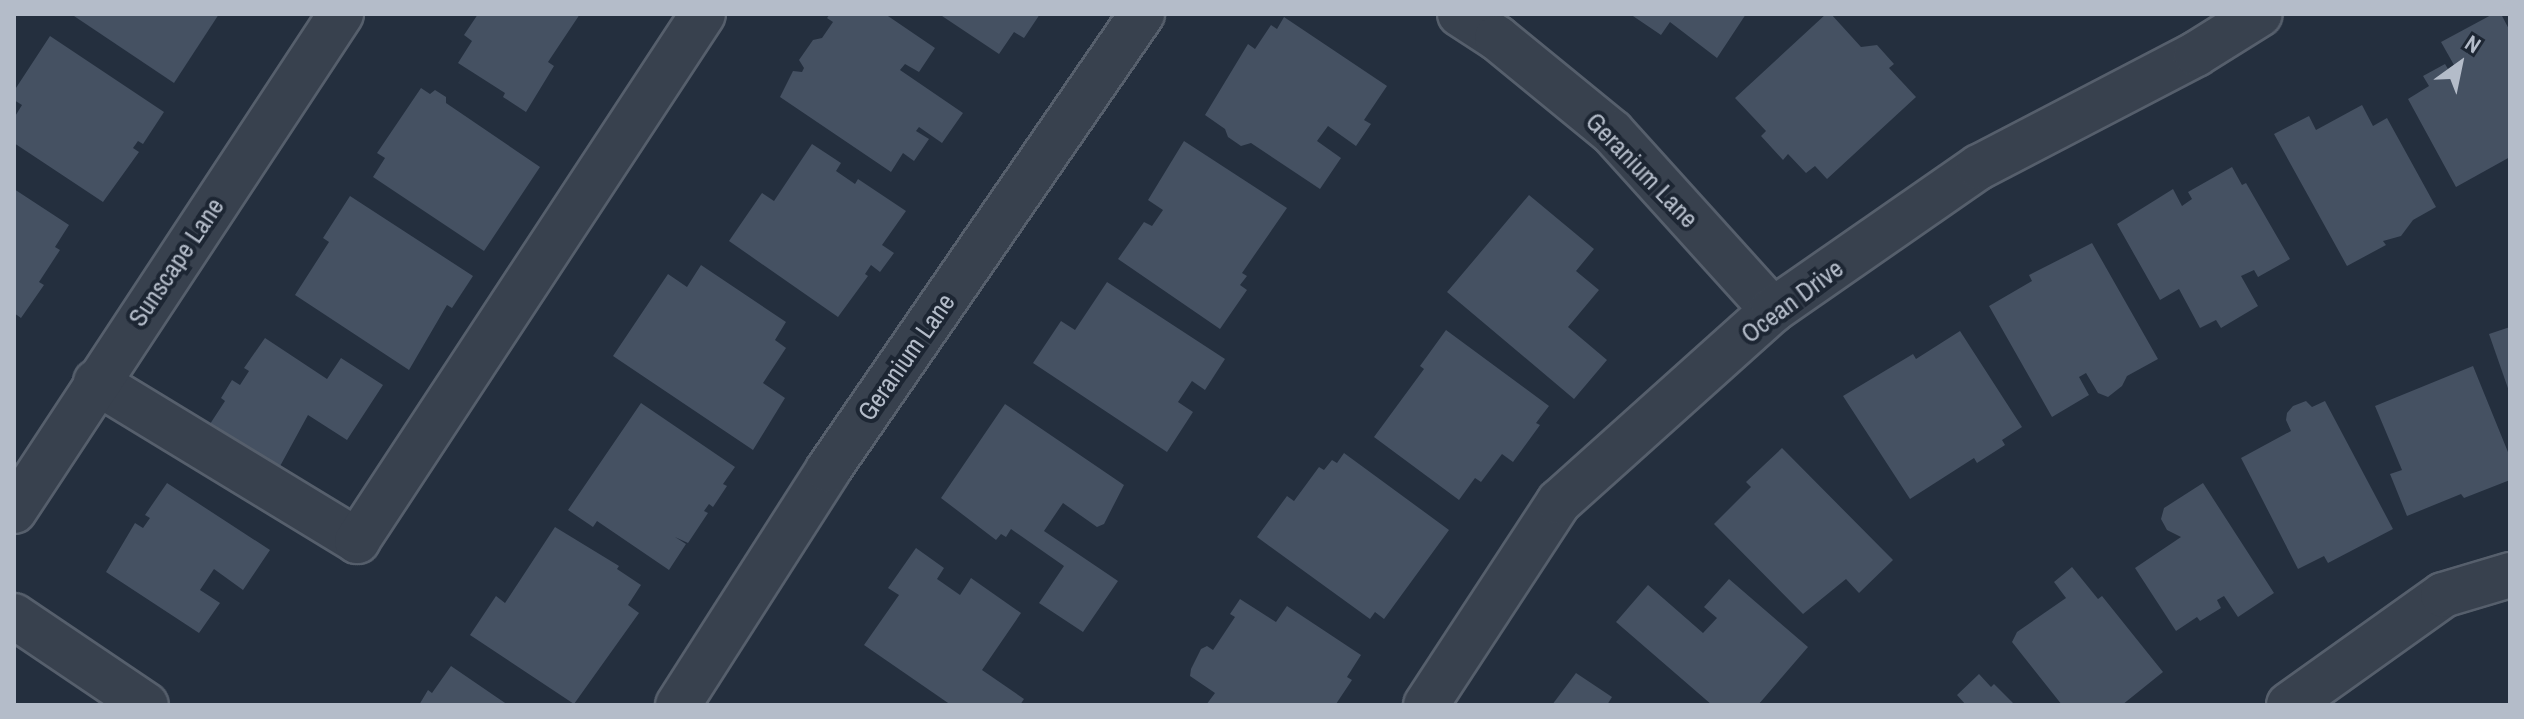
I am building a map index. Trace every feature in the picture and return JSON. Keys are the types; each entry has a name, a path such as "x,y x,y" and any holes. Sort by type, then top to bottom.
{"street":[{"name":"Sunscape Lane","path":"14,511 96,382 341,14"},
{"path":"96,382 357,541 703,14"},
{"name":"Geranium Lane","path":"678,705 828,470 1142,14"},
{"name":"Geranium Lane","path":"1460,14 1497,38 1612,132 1773,310"},
{"name":"Ocean Drive","path":"1426,705 1559,502 1773,310 1979,167 2196,54 2260,14"},
{"path":"2289,705 2443,595 2510,575"},
{"path":"14,616 146,705"}],"building":[{"path":"71,14 219,14 174,83"},
{"path":"478,14 580,14 548,62 554,66 526,112 503,97 505,93 458,63 472,41 464,35"},
{"path":"830,14 885,14 935,48 919,72 905,64 900,70 963,113 942,143 919,127 916,131 929,139 914,161 903,153 891,172 780,97 793,71 802,72 804,68 799,60 813,40 822,38 833,22 827,18"},
{"path":"939,14 1040,14 1024,38 1014,32 999,54"},
{"path":"1630,14 1746,14 1717,58 1670,22 1661,35"},
{"path":"1826,14 1831,14 1861,47 1877,45 1894,64 1889,68 1916,97 1827,179 1815,166 1806,173 1788,154 1783,160 1761,136 1766,131 1735,98"},
{"path":"2493,14 2501,14 2510,31 2510,157 2456,187 2408,99 2429,86 2423,76 2445,64 2448,69 2454,65 2441,42"},
{"path":"1284,17 1387,86 1364,120 1371,124 1356,146 1328,126 1317,141 1341,158 1320,189 1251,143 1241,146 1228,137 1225,129 1205,115 1248,44 1255,49 1271,25 1277,29"},
{"path":"50,36 164,112 143,144 138,141 133,148 139,152 103,202 14,143 14,118 22,105 14,100 14,91"},
{"path":"421,88 430,94 435,90 446,97 446,103 540,167 484,251 373,177 385,158 377,153"},
{"path":"2362,105 2373,126 2387,118 2436,207 2413,220 2401,236 2383,241 2386,245 2347,266 2274,134 2309,116 2316,130"},
{"path":"1184,141 1287,208 1242,273 1247,276 1240,285 1247,290 1220,329 1118,259 1144,222 1152,226 1163,210 1148,200"},
{"path":"812,144 841,163 836,171 855,184 858,179 906,211 882,245 894,253 880,272 871,265 865,274 868,276 838,317 729,241 762,193 774,201"},
{"path":"2232,167 2242,185 2246,183 2290,259 2258,277 2254,270 2241,276 2258,306 2221,328 2216,320 2200,328 2179,289 2160,300 2117,224 2173,189 2182,206 2192,199 2188,192"},
{"path":"14,189 69,225 55,247 60,250 39,282 44,285 21,318 14,313"},
{"path":"1529,195 1594,249 1576,271 1599,290 1568,327 1607,360 1574,399 1447,292"},
{"path":"350,196 473,276 452,308 447,305 409,370 295,295 329,242 323,238"},
{"path":"2092,243 2158,359 2127,376 2122,386 2108,397 2098,393 2086,373 2079,377 2089,395 2052,417 1989,306 2032,281 2029,275"},
{"path":"701,265 786,322 775,340 786,348 763,383 785,398 753,450 613,356 668,274 687,287"},
{"path":"1107,282 1225,359 1205,390 1192,381 1178,402 1193,412 1167,452 1033,363 1061,321 1075,330"},
{"path":"2510,327 2510,394 2489,334"},
{"path":"1446,330 1549,406 1536,423 1540,425 1513,462 1502,454 1481,482 1475,478 1459,500 1374,437 1424,369 1420,366"},
{"path":"1960,331 2022,427 2002,440 2005,445 1977,463 1974,458 1910,499 1843,396 1913,354 1916,359"},
{"path":"265,338 327,379 341,358 383,385 347,440 308,415 279,468 210,424 225,401 221,398 232,380 240,385 249,371 244,368"},
{"path":"2473,366 2510,457 2510,480 2464,498 2461,494 2407,516 2390,474 2402,470 2375,406"},
{"path":"2306,401 2312,407 2325,401 2393,529 2328,563 2324,556 2298,569 2241,458 2291,431 2286,420 2287,413 2293,406"},
{"path":"641,403 735,467 713,507 709,504 704,511 708,513 688,543 675,537 686,544 669,570 597,521 593,527 568,510"},
{"path":"1005,404 1124,485 1104,524 1097,527 1063,503 1044,531 1118,581 1083,632 1039,603 1064,566 1011,529 1006,537 1001,534 996,540 941,498"},
{"path":"1782,448 1893,560 1859,593 1846,579 1803,614 1714,524 1751,487 1746,482"},
{"path":"1344,453 1449,530 1384,619 1375,612 1370,619 1257,537 1287,496 1294,501 1319,467 1324,470 1332,460 1337,463"},
{"path":"167,483 270,550 243,590 214,569 200,590 220,603 199,633 106,572 135,523 143,528 150,518 145,515"},
{"path":"2203,483 2274,593 2238,617 2224,596 2217,600 2221,608 2200,621 2197,617 2176,631 2135,568 2181,537 2167,530 2161,519 2164,508"},
{"path":"555,527 619,566 617,569 641,585 628,605 639,613 574,704 470,635 496,596 505,603"},
{"path":"916,548 944,568 937,579 960,595 971,578 1021,613 982,670 1024,699 1020,705 951,705 864,645 899,595 888,588"},
{"path":"2072,567 2098,599 2102,596 2163,672 2122,705 2062,705 2012,642 2017,632 2066,598 2054,582"},
{"path":"1729,579 1808,647 1758,705 1712,705 1616,622 1648,585 1703,633 1717,618 1704,607"},
{"path":"1240,599 1276,622 1287,606 1361,655 1347,677 1352,680 1336,704 1206,705 1215,693 1190,676 1191,669 1201,649 1207,646 1213,650 1235,617 1230,614"},
{"path":"451,666 508,705 419,705 428,690 432,693"},
{"path":"1576,673 1612,697 1607,705 1552,705"},
{"path":"1979,674 2015,705 1966,705 1957,695"}]}
